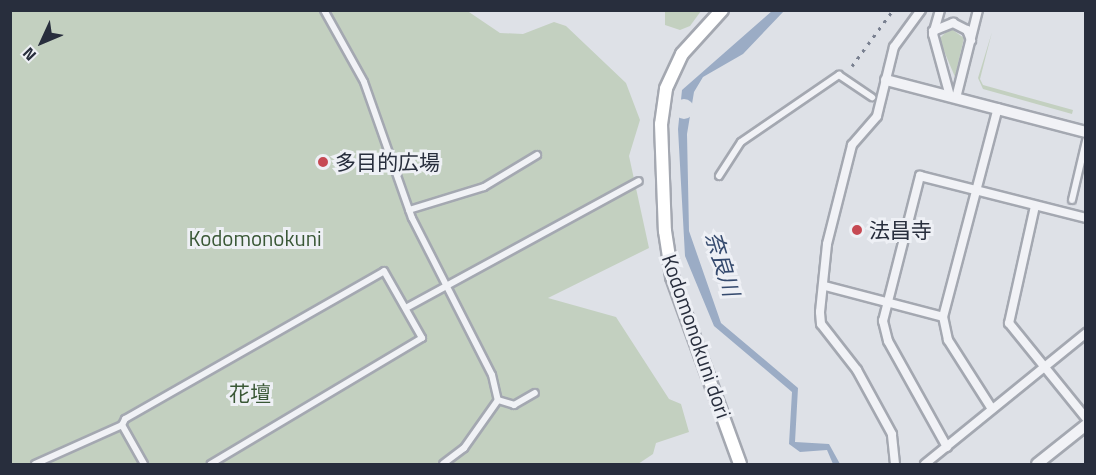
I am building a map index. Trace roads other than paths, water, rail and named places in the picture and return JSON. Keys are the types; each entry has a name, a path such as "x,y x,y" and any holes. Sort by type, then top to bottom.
{"main road":[{"name":"Kodomonokuni dori","path":"722,10 682,54 666,89 661,123 665,231 672,277 740,465"}],"street":[{"path":"324,10 364,82 409,210 492,375 498,400 464,448 444,465"},
{"path":"895,465 897,447 878,409 821,324 827,244 852,145 869,129 876,100 886,80 894,46 921,10"},
{"path":"940,10 933,31 953,97"},
{"path":"953,97 978,10"},
{"path":"933,31 953,23 967,30 971,40"},
{"path":"719,176 741,142 839,75 876,100"},
{"path":"886,80 1086,132"},
{"path":"992,409 948,340 943,317 998,108"},
{"path":"1072,200 1086,141"},
{"path":"409,210 484,187 537,155"},
{"path":"947,447 884,333 885,302 920,176 1086,218"},
{"path":"406,308 639,181"},
{"path":"1035,206 1009,323 1043,368 1086,418"},
{"path":"35,465 122,425 384,271 422,338 211,465"},
{"path":"825,286 943,317"},
{"path":"925,465 1086,333"},
{"path":"498,400 514,405 535,393"},
{"path":"122,425 144,465"},
{"path":"1037,465 1086,425"}],"water":[{"path":"772,11 784,11 743,54 703,77 694,92 687,134 689,231 721,323 798,388 795,442 829,444 840,464 833,464 827,450 800,452 789,444 792,392 714,326 685,256 678,129 682,90"}],"railway":[{"path":"852,66 893,10"}],"place":[{"name":"多目的広場","path":"323,162"},
{"name":"法昌寺","path":"857,230"}],"park label":[{"name":"Kodomonokuni","path":"255,238"},
{"name":"花壇","path":"250,393"}],"water label":[{"name":"奈良川","path":"722,264"}]}
